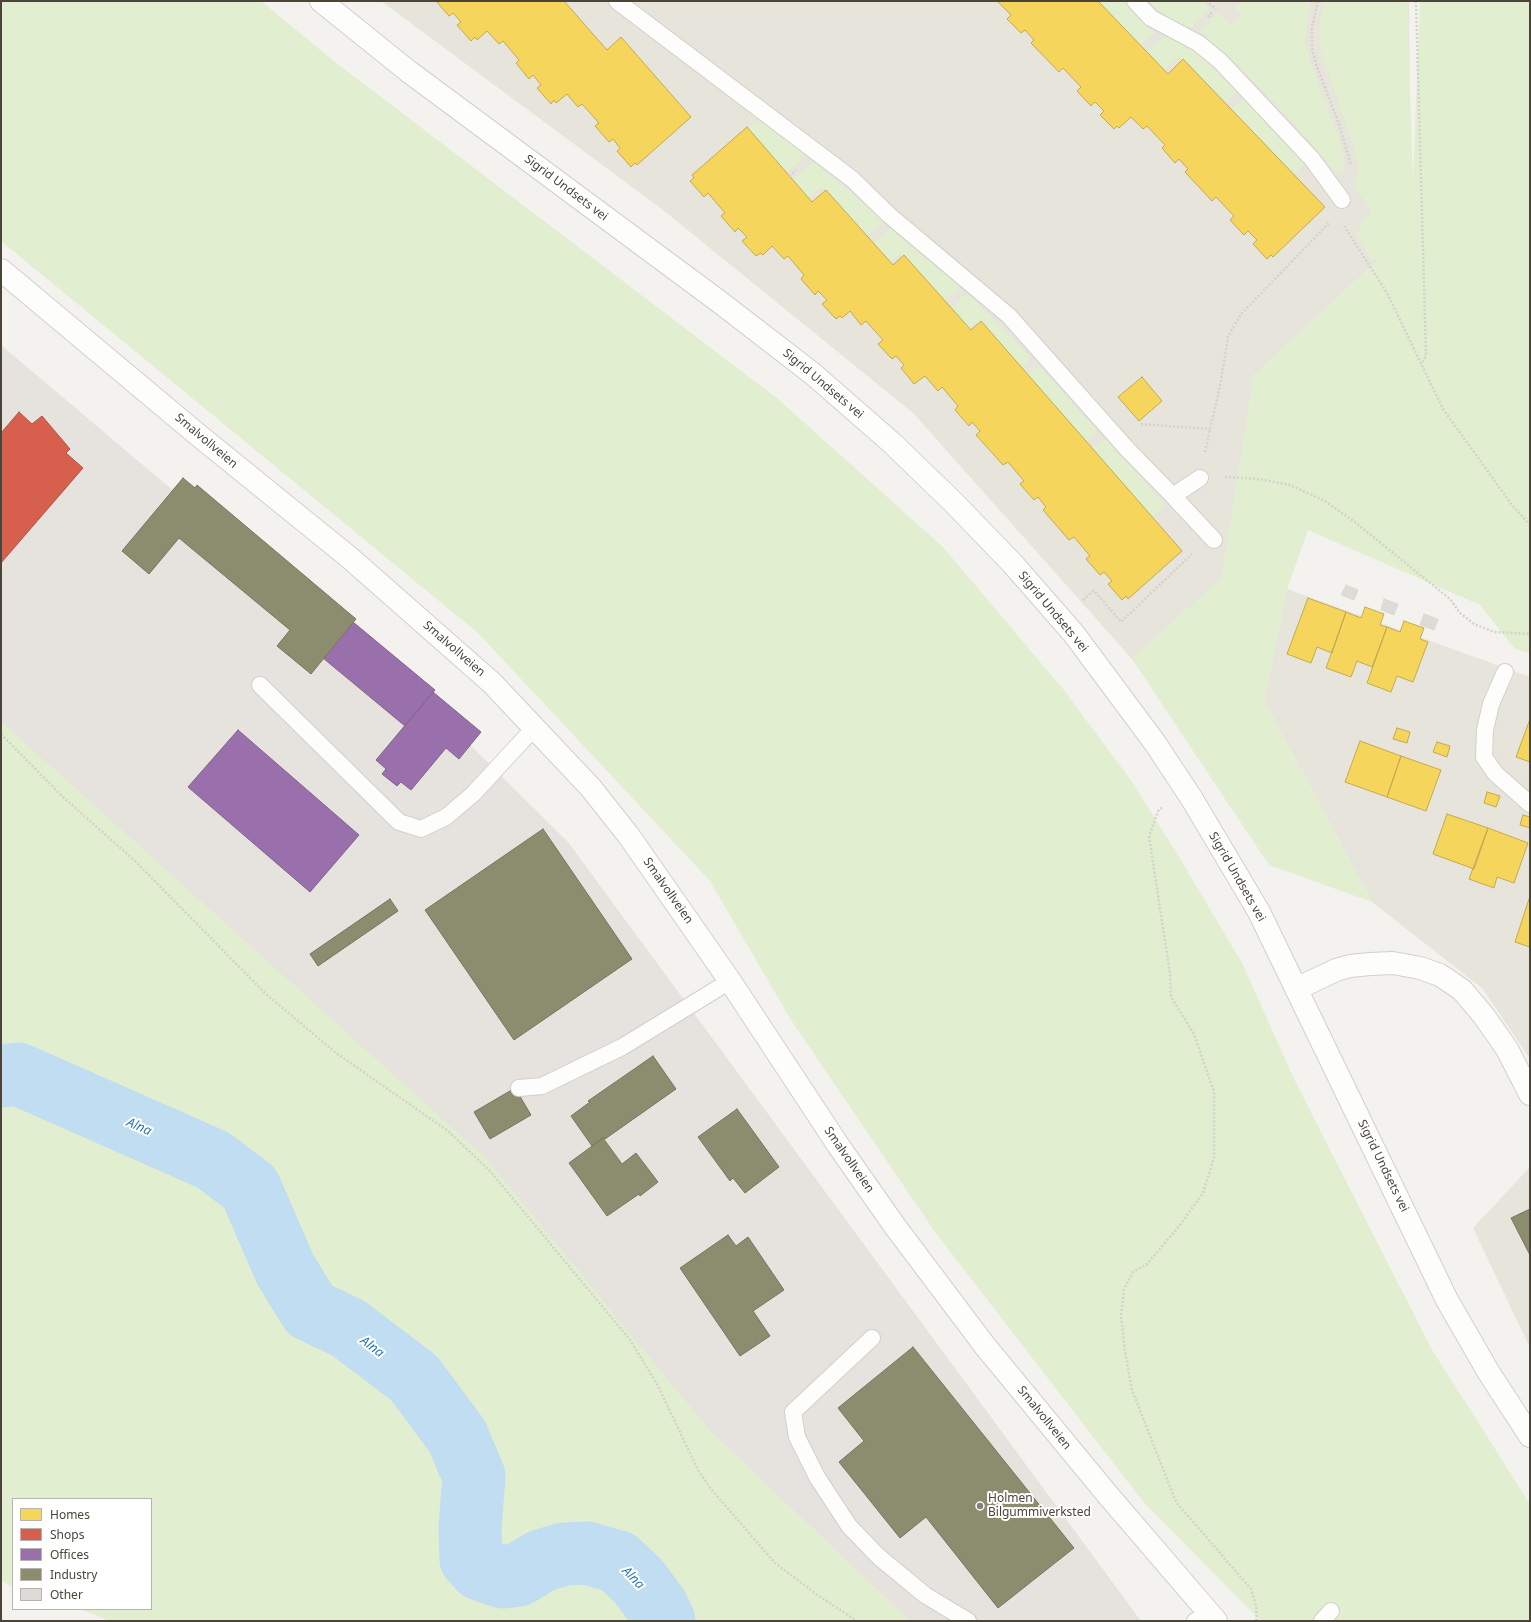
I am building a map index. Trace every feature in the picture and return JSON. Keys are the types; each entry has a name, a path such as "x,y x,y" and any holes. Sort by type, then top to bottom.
{"street":[{"name":"Sigrid Undsets vei","path":"321,1 408,71 721,302 813,374 892,443 954,503 1012,563 1074,634 1155,743 1192,799 1259,912 1447,1300 1489,1373 1530,1436"},
{"name":"Smalvollveien","path":"1,270 197,434 350,558 492,683 591,788 629,836 730,981 838,1145 894,1225 985,1346 1107,1494 1207,1619"},
{"path":"1296,989 1336,970 1350,966 1370,964 1393,962 1420,968 1440,976 1462,990 1484,1016 1507,1049 1530,1094"}],"lane":[{"path":"617,1 852,179 889,215 1009,316 1128,450 1214,540"},
{"path":"1134,1 1151,18 1198,44 1220,61 1312,159 1339,207"},
{"path":"1173,496 1200,478"},
{"path":"1505,672 1492,704 1485,730 1484,757 1495,773 1530,804"},
{"path":"260,685 399,822 421,829 446,817 473,794 535,727"},
{"path":"519,1088 542,1086 622,1047 730,981"},
{"path":"872,1338 793,1412 797,1437 817,1477 849,1526 879,1557 925,1595 968,1621"}],"path":[{"path":"1206,1 1216,9"},
{"path":"1318,1 1312,27 1312,48 1352,167 1339,207 1241,314 1228,337 1220,386 1200,478 1218,476 1259,479 1290,485 1304,491 1325,501 1356,523 1450,599 1460,613 1474,624 1494,632 1530,634"},
{"path":"1416,1 1426,356 1421,365"},
{"path":"1339,207 1387,293 1443,409 1512,505 1530,525"},
{"path":"1138,423 1210,429"},
{"path":"1082,600 1093,591 1121,622 1140,604"},
{"path":"1,734 63,797 135,861 266,994 336,1053 448,1131 490,1171 630,1340 657,1384 698,1470 711,1489 775,1563 816,1594 857,1621"},
{"path":"1159,809 1149,836 1170,974 1171,997 1194,1034 1214,1092 1214,1158 1203,1193 1180,1225 1147,1264 1133,1272 1124,1289 1121,1316 1125,1351 1132,1390 1176,1502 1251,1589 1256,1606 1257,1619 1255,1621"}],"shaded area":[{"path":"381,1 1409,1 1411,230 1254,375 1222,578 1132,659 913,413 663,210"},
{"path":"1,345 447,722 568,842 1141,1621 910,1621 712,1433 1,722"},
{"path":"1287,589 1530,677 1530,1059 1483,989 1372,902 1264,701"},
{"path":"1530,1167 1530,1348 1473,1228"}],"green space":[{"path":"1,1 261,1 335,62 778,399 943,547 1063,689 1130,779 1176,852 1242,963 1294,1079 1431,1348 1530,1504 1530,1621 1261,1621 1145,1504 935,1232 791,1020 710,881 478,633 1,241"},
{"path":"1097,1 1122,1 1153,30 1153,34 1140,46"},
{"path":"1148,1 1201,1 1209,8 1190,30 1168,17"},
{"path":"1241,1 1312,1 1309,8 1305,44 1321,92 1338,135 1344,158 1343,172 1336,173 1292,121 1242,69 1201,32 1217,13 1233,26 1240,14 1235,8"},
{"path":"1326,1 1407,1 1413,180 1420,1 1529,1 1530,5 1530,653 1515,649 1480,605 1308,530 1287,589 1264,701 1372,902 1269,865 1132,659 1221,578 1254,375 1382,257 1372,261 1356,233 1371,210 1354,187 1359,167 1355,151 1320,49 1320,17"},
{"path":"1167,37 1192,50 1206,61 1237,88 1236,93 1224,104 1179,57 1164,71 1146,52 1161,38"},
{"path":"1243,98 1248,99 1304,161 1303,166 1294,174 1231,110"},
{"path":"757,120 762,121 804,154 803,159 784,175 747,130"},
{"path":"811,164 816,164 883,219 882,224 866,237 822,187 806,200 790,182"},
{"path":"889,229 894,229 959,286 959,289 943,302 900,254 889,263 872,244"},
{"path":"965,295 970,295 1029,356 1029,361 1018,369 977,322 968,329 949,309"},
{"path":"1036,367 1040,367 1096,430 1096,434 1084,444 1024,376"},
{"path":"1102,440 1107,440 1164,504 1163,509 1150,519 1090,450"},
{"path":"1,721 486,1158 712,1433 910,1621 110,1621 82,1610 152,1610 152,1498 12,1498 12,1586 1,1580"}],"building: Homes":[{"path":"436,1 564,1 607,50 621,37 691,117 637,165 635,163 631,167 617,151 620,148 613,139 609,142 595,126 599,123 582,104 578,107 567,94 556,103 554,100 551,104 537,88 541,85 533,75 529,79 516,63 519,60 503,41 499,44 487,31 477,40 475,37 471,41 457,25 461,22 453,13 449,16"},
{"path":"997,1 1098,1 1168,74 1183,59 1325,207 1273,257 1271,255 1267,259 1253,244 1257,240 1248,231 1244,235 1230,220 1234,216 1216,197 1212,201 1185,172 1188,169 1179,159 1175,163 1162,148 1165,145 1147,126 1143,129 1131,117 1119,128 1117,126 1114,129 1100,115 1104,111 1095,102 1091,106 1077,91 1081,87 1063,68 1059,72 1031,43 1034,40 1025,30 1021,33 1007,19 1011,15"},
{"path":"747,127 812,202 826,190 893,265 904,255 971,330 981,321 1182,551 1128,599 1126,596 1122,600 1108,584 1112,581 1104,572 1100,575 1086,559 1090,556 1074,537 1069,540 1043,510 1046,507 1038,497 1034,500 1020,484 1024,481 1008,462 1003,465 976,435 980,431 972,422 969,426 955,410 958,406 942,387 938,391 925,376 914,384 901,368 904,365 896,356 892,359 878,344 883,340 866,321 861,325 850,311 842,318 840,316 836,319 822,304 827,300 818,291 815,295 801,279 804,275 788,256 784,259 772,246 763,255 761,253 756,256 742,241 747,237 738,228 735,232 721,216 725,213 708,193 704,197 690,181 694,178 692,175"},
{"path":"1142,377 1162,401 1139,421 1118,397"},
{"path":"1308,598 1346,612 1332,653 1317,647 1311,663 1287,654"},
{"path":"1365,607 1384,614 1380,625 1387,627 1372,667 1357,661 1351,677 1326,668 1346,612 1361,618"},
{"path":"1404,621 1424,628 1420,639 1428,642 1413,682 1397,676 1391,692 1367,683 1387,627 1400,632"},
{"path":"1530,719 1530,762 1516,757"},
{"path":"1397,728 1410,732 1407,743 1393,739"},
{"path":"1360,741 1401,756 1387,797 1345,782"},
{"path":"1437,742 1450,746 1447,757 1433,752"},
{"path":"1401,756 1441,770 1426,811 1387,797"},
{"path":"1487,792 1500,796 1496,807 1484,803"},
{"path":"1447,814 1488,828 1474,869 1433,854"},
{"path":"1523,815 1530,817 1530,828 1520,825"},
{"path":"1488,828 1528,843 1514,883 1497,877 1494,888 1469,879"},
{"path":"1530,896 1530,947 1515,942"}],"building: Shops":[{"path":"19,412 32,424 42,416 70,449 66,453 83,468 1,563 1,433"}],"building: Offices":[{"path":"353,622 435,690 405,726 323,658"},
{"path":"433,692 481,732 459,759 446,748 411,790 401,782 397,786 382,774 386,769 376,760"},
{"path":"238,730 359,835 310,892 188,787"}],"building: Industry":[{"path":"183,478 195,488 197,485 356,619 311,674 277,646 290,630 179,538 149,574 122,551"},
{"path":"543,829 632,959 514,1040 425,910"},
{"path":"390,899 398,911 318,966 310,954"},
{"path":"653,1056 676,1089 605,1139 603,1138 592,1146 571,1116 590,1102 588,1101"},
{"path":"515,1088 531,1115 490,1139 474,1112"},
{"path":"737,1109 779,1167 745,1193 733,1178 730,1181 698,1137"},
{"path":"603,1138 622,1164 636,1153 658,1182 640,1196 639,1194 607,1216 569,1163"},
{"path":"1530,1209 1530,1255 1511,1218"},
{"path":"728,1235 736,1246 748,1237 784,1290 753,1311 770,1336 740,1356 680,1268"},
{"path":"913,1347 1074,1548 998,1608 926,1517 900,1538 839,1462 864,1441 838,1408"}],"building: Other":[{"path":"1346,585 1358,590 1354,600 1341,595"},
{"path":"1384,599 1398,604 1394,615 1381,610"},
{"path":"1424,614 1438,619 1434,630 1420,625"}],"waterway":[{"name":"Alna","path":"1,1076 18,1074 213,1160 250,1188 285,1269 310,1310 348,1328 414,1378 457,1436 474,1476 470,1527 471,1559 480,1569 503,1577 518,1575 541,1561 564,1554 587,1553 618,1562 639,1582 658,1608 664,1621"}],"place":[{"name":"Holmen Bilgummiverksted","path":"980,1506"}]}
